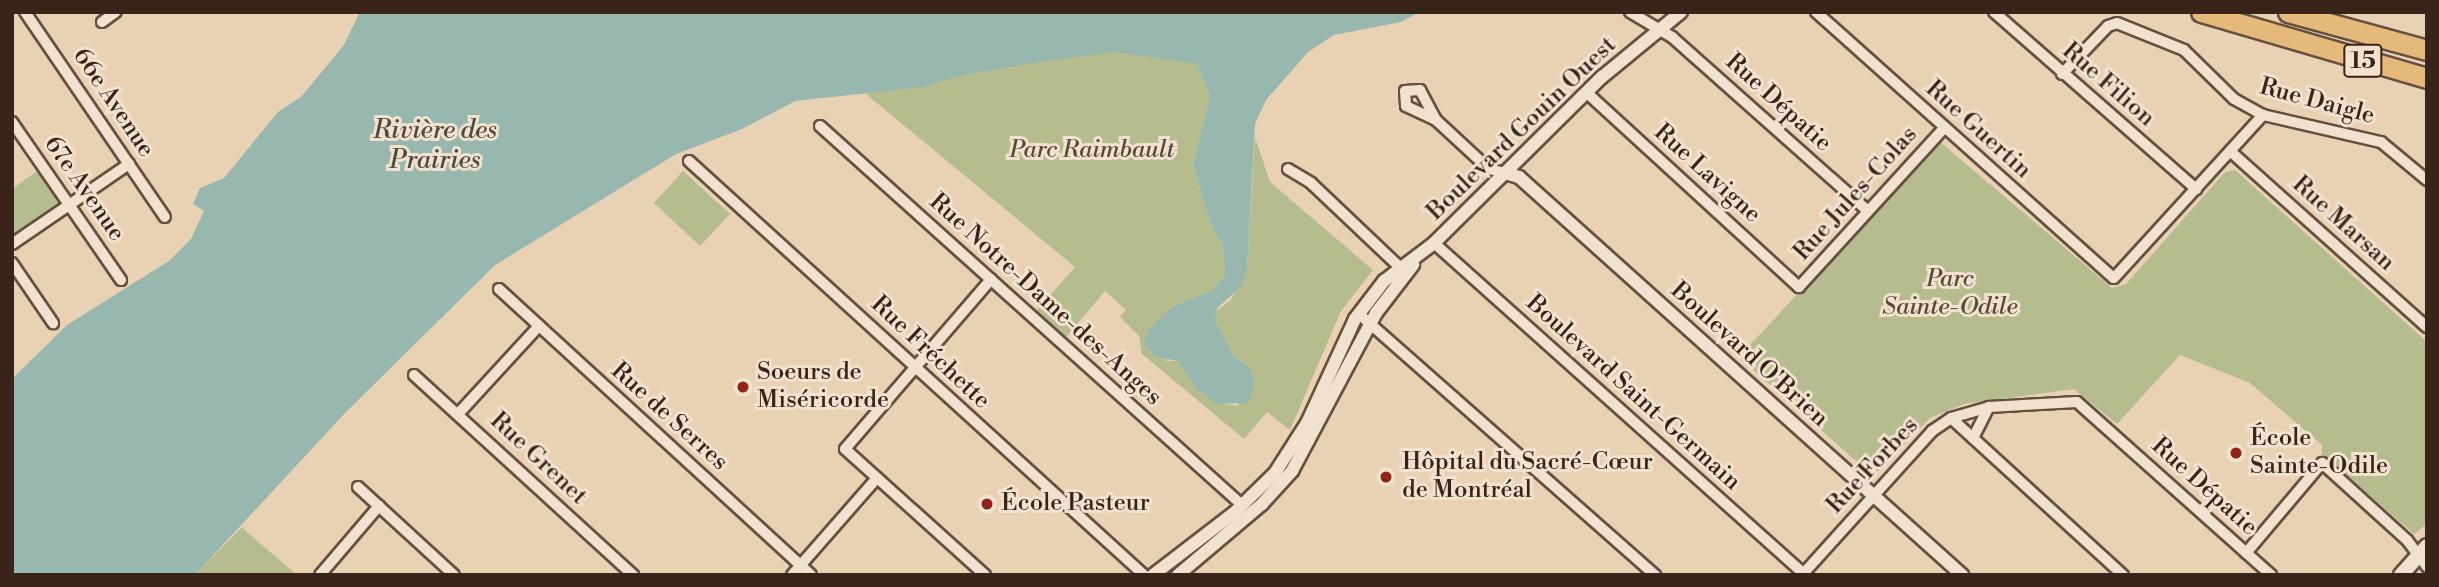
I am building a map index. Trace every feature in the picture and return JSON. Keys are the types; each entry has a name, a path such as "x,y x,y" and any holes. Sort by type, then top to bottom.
{"highway":[{"name":"15","path":"2202,12 2427,78"},
{"name":"15","path":"2288,12 2427,48"}],"main road":[{"path":"2401,575 2424,556"}],"street":[{"name":"66e Avenue","path":"25,12 165,218"},
{"path":"102,22 116,12"},
{"name":"Rue Dépatie","path":"1630,12 1672,37 1868,211"},
{"name":"Boulevard Gouin Ouest","path":"1153,575 1242,505 1287,457 1359,314 1381,285 1404,270 1429,247 1586,92 1681,12"},
{"name":"Rue Guertin","path":"1816,12 2114,278 2196,189"},
{"name":"Rue Filion","path":"1994,12 2196,189"},
{"name":"Rue Daigle","path":"2062,74 2108,26 2117,23 2184,50 2234,99 2263,115 2381,142 2427,180"},
{"name":"Rue Lavigne","path":"1586,92 1799,287"},
{"path":"2196,189 2263,115"},
{"path":"1436,120 1489,169 1505,173"},
{"name":"67e Avenue","path":"12,122 121,280"},
{"name":"Rue Notre-Dame-des-Anges","path":"820,126 1242,505"},
{"name":"Rue Jules-Colas","path":"1799,287 1944,128"},
{"name":"Rue Marsan","path":"2230,151 2427,327"},
{"name":"Rue Fréchette","path":"689,161 1144,575"},
{"path":"12,244 129,164"},
{"path":"1288,169 1311,183 1404,270"},
{"name":"Boulevard O'Brien","path":"1505,173 1518,177 1962,575"},
{"name":"Boulevard Saint-Germain","path":"1429,247 1803,574"},
{"path":"12,263 53,323"},
{"name":"Boulevard Gouin Ouest","path":"1178,575 1262,504 1292,471 1371,322 1404,270"},
{"path":"985,575 845,449 991,279"},
{"name":"Rue de Serres","path":"499,289 811,575"},
{"path":"1359,314 1655,575"},
{"path":"457,414 538,326"},
{"name":"Rue Grenet","path":"414,375 633,575"},
{"name":"Rue Dépatie","path":"2077,402 2271,575"},
{"name":"Rue Forbes","path":"1803,574 1932,431 1951,418 1989,407 2077,402"},
{"path":"1973,438 1989,407"},
{"path":"1951,418 2123,575"},
{"path":"2246,552 2322,463 2424,556"},
{"path":"792,575 877,478"},
{"path":"358,487 454,575"},
{"path":"320,575 379,506"}],"green space":[{"name":"Parc Raimbault","path":"1115,45 1197,64 1210,96 1193,165 1209,220 1223,247 1225,275 1211,291 1174,306 1166,361 1178,361 1217,403 1238,406 1249,367 1234,356 1215,320 1215,312 1231,300 1247,269 1255,137 1270,182 1373,270 1341,311 1290,430 1267,412 1244,439 1142,354 1139,336 1120,317 1126,310 1105,291 1066,337 1037,310 1075,267 866,94 918,78"},
{"name":"Parc Sainte-Odile","path":"1939,141 2112,288 2126,284 2225,172 2235,170 2427,342 2427,524 2414,534 2334,464 2322,460 2322,445 2250,383 2180,355 2117,424 2074,389 1964,404 1930,418 1873,476 1739,357"},
{"path":"43,167 68,205 12,244 12,189"},
{"path":"683,171 730,214 700,246 654,203"},
{"path":"242,527 248,533 297,575 195,575"}],"water":[{"name":"Rivière des Prairies","path":"360,12 1419,12 1401,22 1334,35 1308,52 1266,100 1255,124 1247,269 1241,287 1217,308 1215,320 1234,356 1249,367 1255,383 1248,403 1217,404 1197,389 1178,361 1156,357 1144,343 1149,329 1174,306 1211,291 1225,275 1223,247 1209,220 1193,165 1210,96 1197,64 1115,52 1046,61 962,75 923,87 795,101 742,129 676,154 495,265 345,413 195,575 12,575 12,379 67,325 169,261 191,239 204,211 193,204 200,188 224,178 278,112 301,97 344,45"}],"place":[{"name":"Soeurs de Miséricorde","path":"743,387"},
{"name":"École Sainte-Odile","path":"2236,453"},
{"name":"Hôpital du Sacré-Cœur de Montréal","path":"1386,477"},
{"name":"École Pasteur","path":"987,504"}]}
